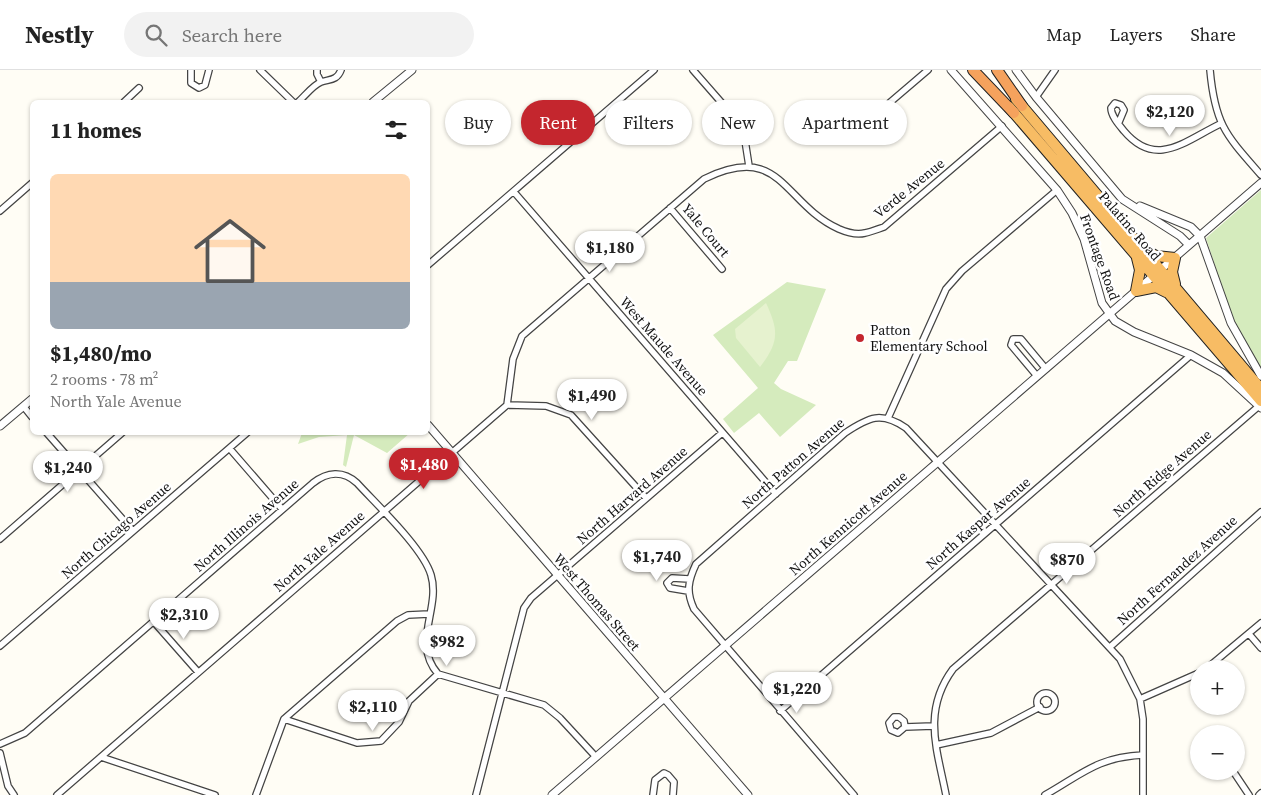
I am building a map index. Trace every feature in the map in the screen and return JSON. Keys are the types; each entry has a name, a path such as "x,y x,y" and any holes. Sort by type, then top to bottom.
{"highway":[{"path":"972,70 1018,109"},
{"name":"Palatine Road","path":"978,70 1018,109 1158,273 1260,405"},
{"name":"Palatine Road","path":"991,70 1018,109"},
{"path":"997,70 1018,109"},
{"path":"1139,252 1175,258 1172,272 1173,292 1156,288 1136,291 1140,270 1139,252"},
{"name":"Palatine Road","path":"1173,292 1261,388"}],"street":[{"path":"191,70 191,83 198,88 205,85 208,70"},
{"path":"260,70 291,100"},
{"path":"317,70 318,78 321,82"},
{"path":"300,100 321,82 332,80 340,70"},
{"path":"375,100 412,70"},
{"path":"430,264 654,70"},
{"path":"646,498 571,415 546,406 507,405 513,359 522,336 588,277 704,179 726,169 749,166 744,134 735,118 693,70"},
{"path":"893,100 928,70"},
{"name":"Frontage Road","path":"951,70 1057,190 1072,214 1084,240 1102,303 1115,321 1134,332 1191,355 1223,373 1260,405"},
{"path":"1016,70 1036,97 1122,199 1180,236 1189,245"},
{"path":"1036,97 1055,70"},
{"path":"1210,70 1213,96 1220,124 1236,147 1261,176"},
{"path":"126,100 139,88"},
{"path":"1119,122 1139,146 1155,151 1174,146 1220,124"},
{"name":"Verde Avenue","path":"749,166 768,172 780,179 823,222 845,231 864,234 884,227 1002,126"},
{"name":"North Kennicott Avenue","path":"552,795 1261,183"},
{"path":"0,211 30,185"},
{"path":"1057,190 962,271 946,289 888,418 906,428 1120,659 1140,699 1143,795"},
{"name":"West Maude Avenue","path":"514,192 776,494"},
{"path":"1118,193 1150,211 1191,227 1200,236 1231,323 1261,376"},
{"name":"Yale Court","path":"670,208 722,269"},
{"path":"1038,376 1011,345 1011,341 1017,337 1021,339 1046,369"},
{"name":"North Kaspar Avenue","path":"780,710 1191,355"},
{"path":"0,425 30,401"},
{"name":"North Yale Avenue","path":"57,795 507,405"},
{"name":"North Ridge Avenue","path":"946,795 933,726 934,707 938,694 954,669 1260,405"},
{"path":"24,407 30,414"},
{"name":"North Patton Avenue","path":"854,795 694,609 688,591 689,580 696,564 776,494 855,427 869,419 888,418"},
{"name":"West Thomas Street","path":"430,427 748,795"},
{"name":"North Harvard Avenue","path":"476,795 524,608 531,598 722,433"},
{"path":"49,435 133,531"},
{"path":"0,539 120,435"},
{"name":"North Chicago Avenue","path":"0,646 245,435"},
{"path":"230,449 282,509"},
{"name":"North Illinois Avenue","path":"0,744 25,733 316,481 326,476 344,474 352,478 383,512"},
{"path":"383,512 428,565 433,585 425,634 426,650 438,674 544,705 560,718 596,757"},
{"name":"North Fernandez Avenue","path":"1110,647 1261,512"},
{"path":"688,591 670,588 667,583 672,578 689,580"},
{"path":"256,795 284,719 397,621 408,615 429,614"},
{"path":"154,622 198,672"},
{"path":"1217,660 1261,623"},
{"path":"1249,634 1261,648"},
{"path":"284,719 357,743 381,741 400,722 409,701 438,674"},
{"path":"1140,699 1190,677"},
{"path":"936,745 991,733 1040,707"},
{"path":"905,727 933,726"},
{"path":"0,753 8,786 14,795"},
{"path":"1045,795 1104,761 1121,756 1143,755"},
{"path":"101,757 215,795"},
{"path":"653,795 655,780 664,773 674,782 673,795"},
{"path":"1239,780 1249,795"}],"green space":[{"path":"1261,190 1261,370 1234,324 1206,238"},
{"path":"787,282 826,289 797,361 788,361 774,383 781,389 816,405 780,437 759,413 734,433 723,419 758,388 713,335"},
{"path":"766,303 773,321 775,336 771,350 760,367 736,338 735,329"},
{"path":"301,435 347,435 319,437 298,444"},
{"path":"347,435 354,435 346,467 343,465"},
{"path":"354,435 408,435 387,453"}],"place":[{"name":"Patton Elementary School","path":"860,338"}]}
